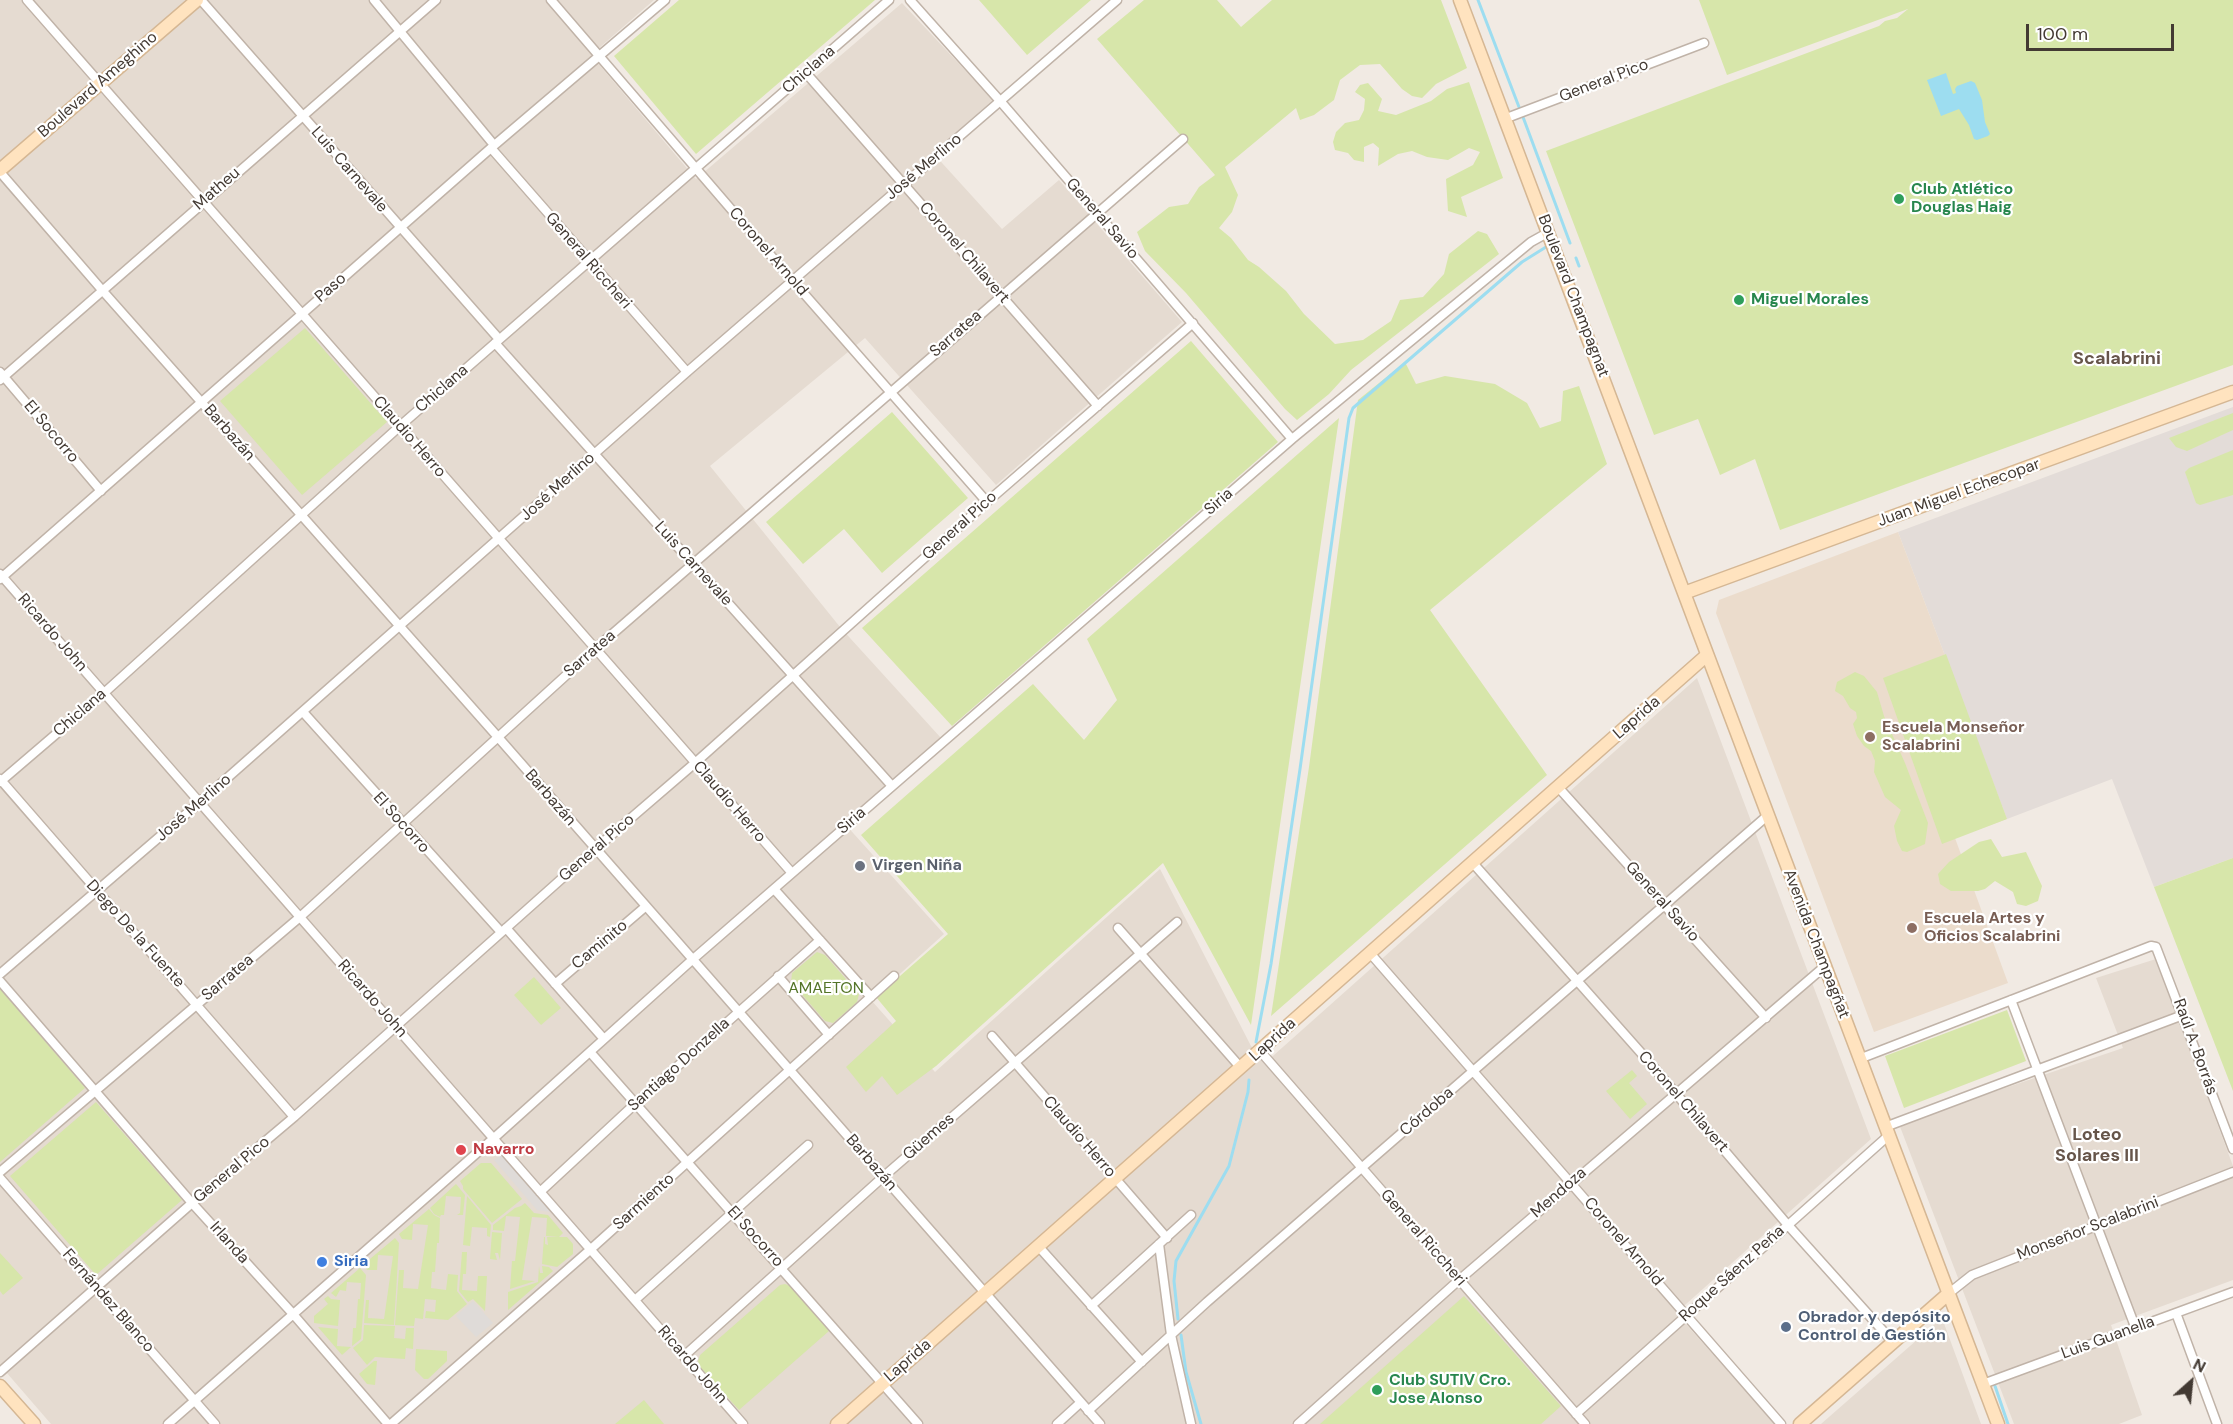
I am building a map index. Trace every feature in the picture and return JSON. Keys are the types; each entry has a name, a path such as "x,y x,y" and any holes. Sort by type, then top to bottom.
{"main road":[{"name":"Boulevard Ameghino","path":"0,171 197,0"},
{"name":"Boulevard Champagnat","path":"1460,0 1684,593"},
{"name":"Juan Miguel Echecopar","path":"1684,593 2233,392"},
{"name":"Avenida Champagñat","path":"1684,593 1998,1424"},
{"name":"Laprida","path":"837,1424 1114,1178 1261,1052 1707,655"},
{"path":"1800,1424 1948,1294"},
{"path":"0,1386 34,1424"}],"street":[{"name":"Claudio Herro","path":"27,0 792,873"},
{"name":"Luis Carnevale","path":"201,0 595,455 892,786"},
{"name":"General Riccheri","path":"374,0 492,147 687,372"},
{"name":"Matheu","path":"1,376 436,0"},
{"name":"Coronel Arnold","path":"551,0 987,502"},
{"name":"Paso","path":"1,577 492,147 601,57 665,0"},
{"name":"Chiclana","path":"0,780 104,693 400,426 888,0"},
{"name":"General Savio","path":"910,0 1292,439"},
{"name":"José Merlino","path":"0,974 303,712 792,280 1117,0"},
{"name":"General Pico","path":"1504,119 1704,43"},
{"name":"Coronel Chilavert","path":"806,73 1098,406"},
{"name":"Sarratea","path":"0,1172 300,917 497,736 1001,295 1183,139"},
{"name":"Barbazán","path":"0,171 102,290 497,736 1100,1424"},
{"name":"Siria","path":"168,1424 494,1138 692,960 1292,439 1531,242 1549,232"},
{"name":"General Pico","path":"0,1372 192,1203 294,1117 987,502 1193,323"},
{"name":"El Socorro","path":"1,376 101,491"},
{"name":"Ricardo John","path":"1,577 743,1424"},
{"name":"El Socorro","path":"303,712 402,824 555,984 604,1039"},
{"name":"Diego De la Fuente","path":"0,780 294,1117"},
{"name":"General Savio","path":"1558,787 1766,1018"},
{"name":"Córdoba","path":"1088,1411 1171,1335 1767,816"},
{"name":"Coronel Chilavert","path":"1473,862 1787,1224 1893,1342"},
{"path":"774,889 871,997"},
{"name":"Caminito","path":"555,984 645,907"},
{"name":"Güemes","path":"684,1356 883,1177 1177,922"},
{"path":"1118,928 1241,1068"},
{"name":"Santiago Donzella","path":"540,1192 636,1103 820,940"},
{"name":"Raúl A. Borrás","path":"2011,1000 2156,946 2233,1149"},
{"name":"Coronel Arnold","path":"1370,953 1781,1424"},
{"name":"Mendoza","path":"1298,1424 1459,1280 1824,967"},
{"path":"778,976 829,1035"},
{"name":"Sarmiento","path":"390,1424 591,1249 894,976"},
{"name":"Irlanda","path":"0,981 192,1203 390,1424"},
{"path":"1859,1059 2011,1000 2136,1329"},
{"name":"Roque Sáenz Peña","path":"1576,1414 1687,1316 1887,1131 2037,1070 2183,1015"},
{"name":"Claudio Herro","path":"992,1036 1167,1238"},
{"name":"El Socorro","path":"590,1052 918,1424"},
{"name":"General Riccheri","path":"1261,1052 1586,1424"},
{"path":"635,1300 808,1145"},
{"name":"Monseñor Scalabrini","path":"1948,1294 1972,1275 2233,1172"},
{"name":"Fernández Blanco","path":"0,1178 214,1424"},
{"path":"1092,1306 1191,1215"},
{"path":"1159,1244 1171,1335 1191,1424"},
{"path":"1038,1247 1142,1362"},
{"name":"Luis Guanella","path":"1983,1384 2233,1292"},
{"path":"2176,1313 2217,1424"},
{"path":"1056,1424 1080,1403"}],"shaded area":[{"path":"0,0 654,0 591,55 696,179 902,3 993,100 933,153 1002,229 1059,180 1182,322 996,485 865,338 710,466 840,627 941,738 845,824 944,934 871,1000 935,1072 1160,869 1251,1046 1265,1063 1697,678 1871,1139 1676,1313 1775,1424 51,1424 0,1365"},
{"path":"2233,407 2233,858 2154,887 2112,779 2007,819 1898,532"},
{"name":"Escuela Monseñor Scalabrini","path":"1898,532 2007,819 1955,838 2008,983 1874,1032 1716,613 1719,600"},
{"path":"2156,959 2233,1166 2233,1280 2111,1325 2142,1415 2119,1424 2014,1424 1899,1124 2123,1048 2096,978"},
{"path":"501,1155 551,1212 537,1210 494,1160"},
{"path":"473,1301 493,1323 476,1337 456,1316"},
{"path":"1942,1318 1981,1424 1821,1424"}],"green space":[{"path":"679,0 875,0 696,154 614,56"},
{"path":"979,0 1091,0 1027,55"},
{"path":"1144,0 1217,0 1241,27 1272,0 1441,0 1467,68 1436,84 1422,98 1412,96 1402,89 1380,64 1360,65 1340,80 1334,100 1314,115 1300,120 1296,108 1225,167 1238,195 1232,212 1219,228 1231,238 1248,260 1286,291 1304,314 1335,344 1363,340 1391,321 1400,300 1423,297 1444,274 1449,254 1478,231 1487,234 1499,254 1351,370 1329,394 1297,420 1186,293 1145,251 1137,232 1169,207 1188,204 1199,187 1215,175 1097,39"},
{"name":"Club Atlético Douglas Haig","path":"1699,0 2233,0 2233,365 1780,530 1755,459 1720,475 1698,419 1654,435 1546,151 1879,26 1885,21 1897,18 1908,9 1727,75"},
{"path":"1469,82 1503,178 1461,197 1467,217 1448,211 1446,179 1473,165 1480,152 1469,148 1448,160 1427,157 1412,151 1398,154 1378,166 1379,148 1373,143 1364,147 1364,162 1354,160 1348,153 1335,150 1333,142 1336,132 1345,123 1359,120 1364,110 1365,99 1355,92 1360,85 1368,83 1382,99 1378,111 1396,115 1431,101 1447,89"},
{"path":"305,328 387,422 302,495 220,401"},
{"path":"1191,341 1278,442 952,726 862,628"},
{"path":"1405,362 1416,384 1445,376 1495,384 1527,403 1540,428 1561,421 1563,391 1579,386 1607,464 1430,610 1547,775 1271,1016 1309,767 1358,400"},
{"path":"892,412 968,498 882,573 844,529 803,564 766,522"},
{"path":"2233,413 2233,430 2187,451 2176,447 2169,438"},
{"path":"1339,418 1251,1025 1163,863 936,1066 897,1095 882,1076 866,1092 846,1067 896,1021 876,997 948,934 861,835 1033,684 1084,740 1117,700 1087,639"},
{"path":"2233,450 2233,495 2200,505 2196,503 2185,472 2189,468"},
{"path":"1946,654 2007,819 1942,844 1883,678"},
{"path":"1855,672 1864,676 1877,692 1884,716 1928,823 1925,844 1907,852 1902,851 1897,841 1894,826 1901,810 1885,797 1874,772 1875,761 1871,751 1857,736 1853,724 1857,718 1856,712 1850,708 1843,696 1835,691 1837,682"},
{"path":"1991,839 2002,857 2026,852 2042,886 2038,901 2026,906 2017,904 2013,892 1995,881 1985,889 1978,891 1951,891 1940,884 1938,874 1949,862 1979,842"},
{"path":"2233,858 2233,1091 2154,887"},
{"name":"AMAETON","path":"817,952 825,955 859,994 857,1002 833,1023 825,1021 791,982 792,973"},
{"path":"534,977 561,1008 541,1025 514,995"},
{"path":"0,989 85,1088 0,1162"},
{"path":"2007,1010 2026,1061 1904,1108 1885,1056"},
{"path":"1632,1070 1637,1076 1629,1083 1647,1104 1630,1119 1606,1091"},
{"path":"96,1102 182,1200 96,1275 10,1176"},
{"path":"481,1163 491,1163 522,1199 492,1223 463,1189 460,1181"},
{"path":"456,1184 465,1195 463,1215 457,1215 460,1213 461,1197 446,1196 444,1215 440,1217 434,1214 430,1208"},
{"path":"467,1196 491,1225 490,1237 487,1236 487,1228 472,1227 470,1246 463,1245"},
{"path":"525,1203 534,1213 548,1215 563,1233 559,1237 546,1236 547,1218 532,1217 522,1280 535,1281 510,1289 512,1261 515,1261 520,1217 506,1216 504,1231 493,1230 493,1225 515,1208"},
{"path":"429,1209 440,1218 439,1243 437,1243 435,1272 432,1272 431,1288 446,1290 448,1274 458,1275 457,1291 467,1304 448,1320 425,1318 426,1311 435,1312 436,1300 425,1299 423,1319 415,1318 414,1326 395,1325 399,1270 404,1270 403,1288 418,1289 428,1225 413,1224 412,1240 402,1239 399,1234"},
{"path":"492,1232 502,1233 500,1260 498,1253 495,1253 497,1260 490,1259"},
{"path":"544,1237 545,1244 548,1245 547,1237 567,1237 573,1244 573,1254 557,1267 542,1264"},
{"path":"395,1238 399,1243 394,1325 364,1323 366,1300 369,1300 368,1318 384,1319 393,1256 378,1255 377,1270 367,1270 364,1264"},
{"path":"462,1252 467,1252 466,1274 463,1274 462,1290 477,1291 478,1276 487,1276 485,1311 473,1299 468,1302 459,1291"},
{"path":"0,1253 23,1278 3,1295 0,1291"},
{"path":"539,1266 540,1273 543,1273 542,1266 549,1267 553,1271 508,1310 508,1292 538,1282"},
{"path":"360,1268 366,1275 361,1339 352,1346 361,1283 347,1282 346,1291 340,1290 336,1297 331,1293"},
{"path":"780,1285 790,1286 829,1331 739,1410 700,1367 698,1361 700,1355"},
{"path":"328,1296 331,1299 340,1300 338,1326 314,1323 314,1316 328,1304 324,1299"},
{"path":"1464,1296 1561,1406 1541,1424 1320,1424"},
{"path":"364,1325 395,1326 394,1338 405,1339 406,1328 414,1328 413,1349 406,1348 405,1359 375,1357 367,1365 353,1348 363,1340"},
{"path":"318,1327 338,1329 337,1346 351,1347 342,1355"},
{"path":"416,1349 447,1351 447,1361 428,1379 424,1379 415,1370"},
{"path":"377,1361 375,1385 367,1384 359,1374"},
{"path":"644,1400 664,1424 615,1424"}],"water":[{"path":"1946,73 1953,94 1956,93 1957,86 1971,81 1975,83 1982,100 1985,122 1990,134 1988,136 1974,139 1959,109 1941,116 1927,80"}],"waterway":[{"path":"1478,0 1519,107"},
{"path":"1523,117 1570,243"},
{"path":"1256,1042 1271,964 1349,418 1353,408 1522,262 1546,247"},
{"path":"1576,258 1579,266"},
{"path":"1178,1319 1174,1281 1176,1261 1229,1166 1249,1080"},
{"path":"1181,1335 1186,1372 1201,1424"},
{"path":"1995,1386 2008,1424"}],"place":[{"name":"Club Atlético Douglas Haig","path":"1899,199"},
{"name":"Miguel Morales","path":"1739,300"},
{"name":"Escuela Monseñor Scalabrini","path":"1870,737"},
{"name":"Virgen Niña","path":"860,866"},
{"name":"Escuela Artes y Oficios Scalabrini","path":"1912,928"},
{"name":"Navarro","path":"461,1150"},
{"name":"Siria","path":"322,1262"},
{"name":"Obrador y depósito Control de Gestión","path":"1786,1327"},
{"name":"Club SUTIV Cro. Jose Alonso","path":"1377,1390"}],"district":[{"name":"Scalabrini","path":"2117,359"},
{"name":"Loteo Solares III","path":"2097,1145"}]}
